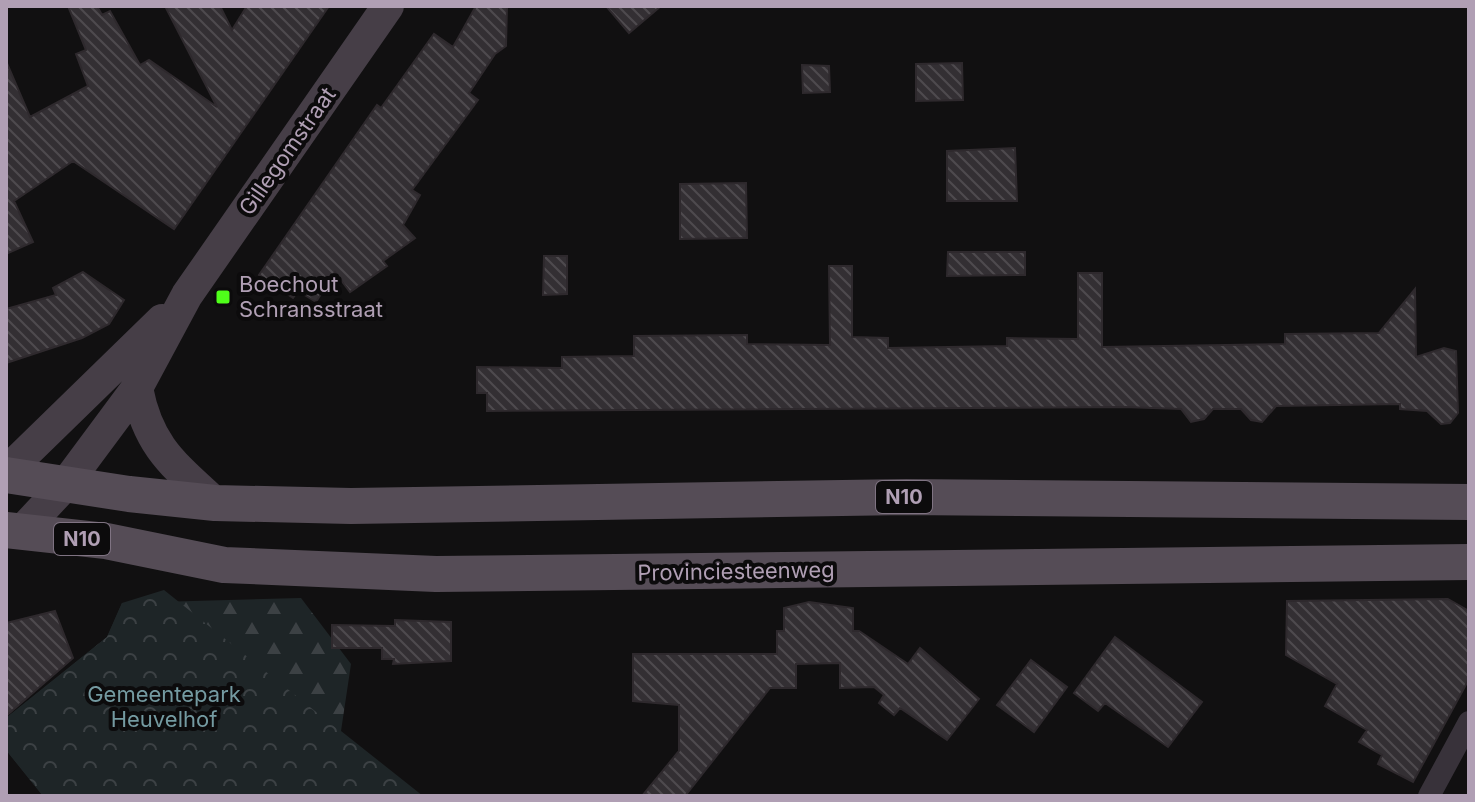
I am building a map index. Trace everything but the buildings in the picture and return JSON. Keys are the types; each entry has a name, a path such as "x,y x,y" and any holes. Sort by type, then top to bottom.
{"main road":[{"name":"N10","path":"6,473 65,485 215,503 351,506 906,497 1469,502"},
{"name":"Provinciesteenweg","path":"11,536 106,541 224,565 436,574 1469,562"}],"street":[{"name":"Gillegomstraat","path":"11,536 65,485 137,388 187,295 388,6"},
{"name":"Gillegomstraat","path":"6,473 187,295"},
{"path":"137,388 143,421 156,442 215,503"},
{"path":"1429,796 1469,722"}],"green space":[{"name":"Gemeentepark Heuvelhof","path":"164,590 421,796 43,796 6,750 6,718 107,637 122,603"},
{"name":"Gemeentepark Heuvelhof","path":"301,598 351,664 341,731 423,796 43,796 6,750 6,718 107,637 122,603"}],"place":[{"name":"Boechout Schransstraat","path":"223,297"}]}
